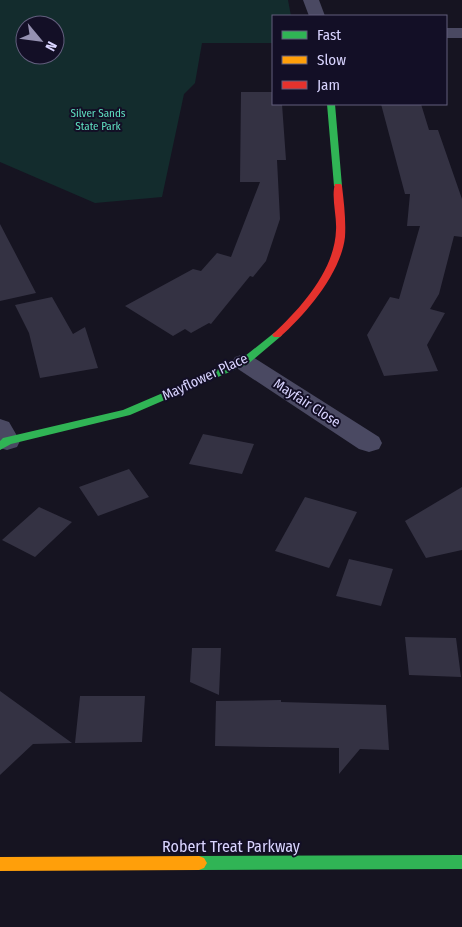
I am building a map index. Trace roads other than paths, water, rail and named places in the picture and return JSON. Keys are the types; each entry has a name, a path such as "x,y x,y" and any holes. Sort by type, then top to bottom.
{"street":[{"path":"311,0 317,15"},
{"path":"447,33 462,33"},
{"name":"Mayflower Place","path":"2,438 126,413 244,362 281,332 313,296 332,266 340,242 338,176 331,105"},
{"name":"Mayfair Close","path":"244,362 369,444"},
{"name":"Robert Treat Parkway","path":"0,864 462,862"}],"park label":[{"name":"Silver Sands State Park","path":"98,119"}]}
